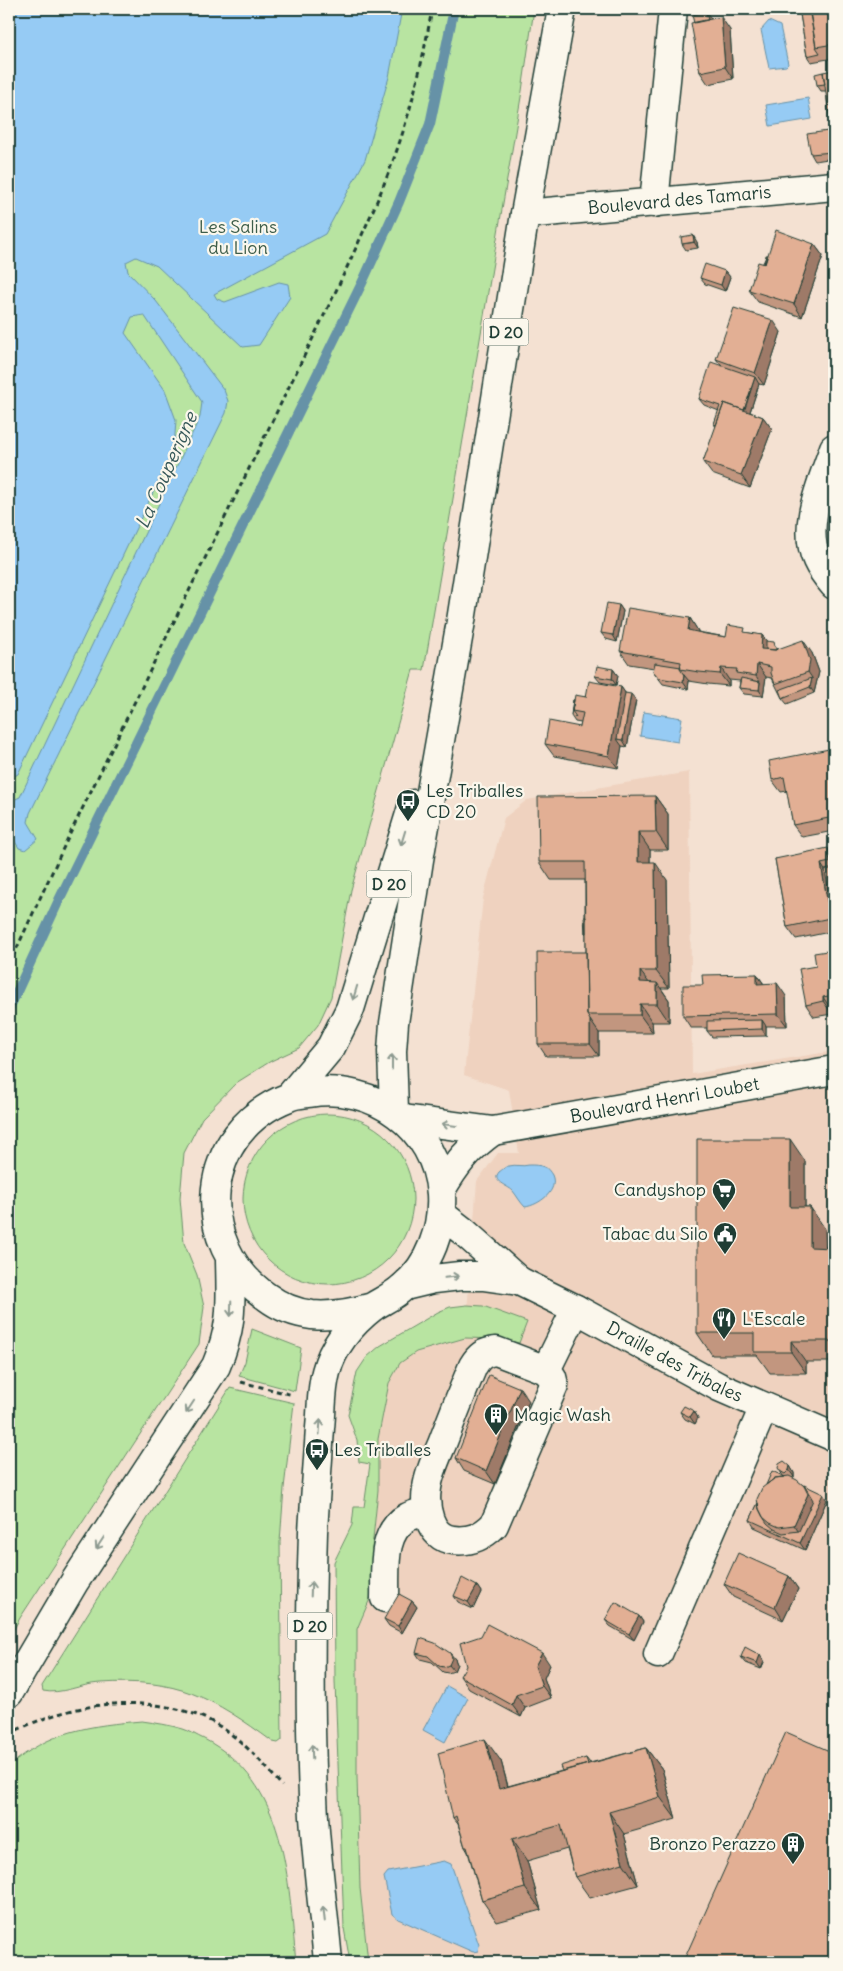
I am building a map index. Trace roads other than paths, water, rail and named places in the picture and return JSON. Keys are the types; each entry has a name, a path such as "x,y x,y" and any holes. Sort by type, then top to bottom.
{"main road":[{"name":"D 20","path":"399,1115 392,1052 394,1023 525,214 562,9"},
{"path":"654,203 674,9"},
{"name":"Boulevard des Tamaris","path":"525,214 834,186"},
{"path":"834,448 815,506 812,531 817,560 834,585"},
{"name":"D 20","path":"290,1096 331,1047 350,1009 408,822 454,656"},
{"name":"Boulevard Henri Loubet","path":"399,1115 493,1131 834,1070"},
{"path":"326,1090 362,1095 399,1115 416,1131 426,1146 435,1167 441,1202 435,1240 422,1266 405,1286 373,1307 341,1315 309,1315 278,1304 250,1286 230,1261 218,1230 214,1197 221,1164 237,1134 260,1112 290,1096 326,1090"},
{"name":"Boulevard Henri Loubet","path":"441,1202 451,1172 474,1144 493,1131"},
{"name":"Draille des Tribales","path":"441,1202 463,1231 519,1281"},
{"path":"9,1693 75,1582 216,1366 225,1346 230,1328 230,1261"},
{"name":"Draille des Tribales","path":"405,1286 434,1279 460,1276 483,1276 519,1281 576,1309 711,1383 764,1407 832,1433"},
{"name":"D 20","path":"328,1962 314,1816 310,1643 314,1507 324,1385 329,1364 341,1339 355,1322 373,1307"},
{"path":"546,1370 576,1309"},
{"path":"496,1351 546,1370 552,1377 554,1385 494,1525 486,1533 475,1539 462,1541 448,1540 438,1533 432,1525 427,1511 426,1500 429,1477 473,1366 479,1357 487,1352 496,1351"},
{"path":"658,1654 764,1407"},
{"path":"385,1598 387,1550 390,1534 399,1523 409,1516 427,1511"}],"water":[{"path":"9,9 402,9 389,77 365,160 325,234 214,294 217,299 225,302 279,282 288,284 290,297 259,345 243,347 157,266 136,257 126,262 128,272 156,301 224,390 228,401 226,413 30,813 28,822 38,839 25,850 19,848 9,832 9,802 20,797 200,417 202,402 144,315 132,317 125,333 165,390 176,420 174,449 18,774 9,779"},
{"path":"769,21 780,26 788,64 786,66 769,68 761,30"},
{"path":"808,98 812,119 770,126 766,105"},
{"path":"644,712 682,718 678,742 640,736"},
{"path":"539,1165 547,1168 552,1175 553,1186 542,1200 525,1207 513,1191 498,1181 497,1175 508,1166"},
{"path":"447,1686 468,1698 445,1742 423,1730"},
{"path":"444,1861 451,1864 479,1945 478,1951 473,1952 398,1919 392,1914 384,1877 388,1872"}],"waterway":[{"path":"9,1009 59,900 363,281 399,202 430,124 454,9"}],"place":[{"name":"Les Triballes CD 20","path":"408,822"},
{"name":"Candyshop","path":"724,1211"},
{"name":"Tabac du Silo","path":"725,1255"},
{"name":"L'Escale","path":"724,1340"},
{"name":"Magic Wash","path":"496,1436"},
{"name":"Les Triballes","path":"317,1471"},
{"name":"Bronzo Perazzo","path":"793,1865"}],"park label":[{"name":"Les Salins du Lion","path":"238,237"}],"water label":[{"name":"La Couperigne","path":"166,470"}]}
